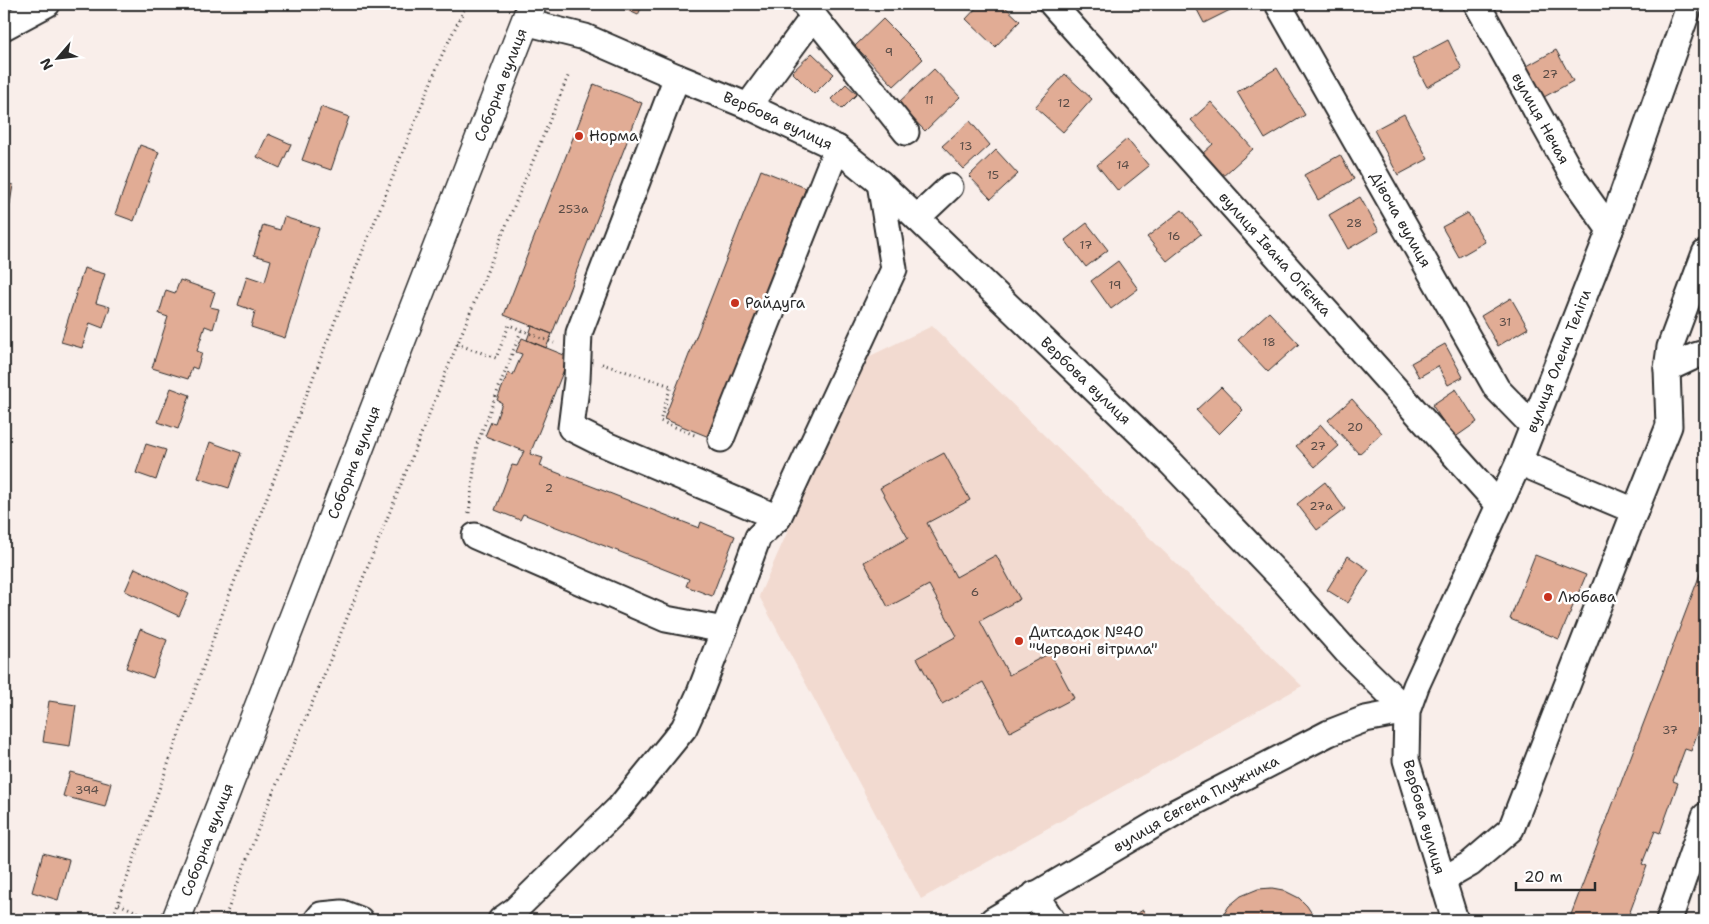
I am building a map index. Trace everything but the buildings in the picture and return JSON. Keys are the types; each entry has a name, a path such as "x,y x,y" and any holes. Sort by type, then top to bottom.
{"main road":[{"name":"Соборна вулиця","path":"176,920 528,13"}],"street":[{"path":"4,27 47,4"},
{"name":"вулиця Івана Огієнка","path":"1052,4 1499,505"},
{"name":"Дівоча вулиця","path":"1278,4 1497,389 1533,426"},
{"name":"вулиця Нечая","path":"1477,4 1576,182 1610,230"},
{"name":"вулиця Олени Теліги","path":"1407,711 1416,686 1519,462 1610,230 1690,4"},
{"path":"748,106 809,10 906,132"},
{"name":"Вербова вулиця","path":"528,13 748,106 836,148 880,183 1171,463 1284,582 1346,651 1407,711 1406,760 1455,920"},
{"path":"677,77 579,333 577,380 571,428 597,442 778,518"},
{"path":"721,439 836,148"},
{"path":"501,920 515,910 620,807 684,728 699,695 758,537 778,518 894,269 880,183"},
{"path":"917,218 950,187"},
{"path":"1442,880 1470,864 1511,830 1669,426 1667,369 1670,347 1705,253"},
{"path":"1667,369 1695,356 1705,354"},
{"path":"1519,462 1635,511"},
{"path":"475,536 666,619 724,630"},
{"name":"вулиця Євгена Плужника","path":"993,920 1176,812 1329,733 1365,719 1407,711"},
{"path":"1669,920 1705,816"},
{"path":"1035,894 1052,920"},
{"path":"317,920 321,916 342,913 360,920"}],"path":[{"path":"112,920 228,598 305,399 438,64 467,4"},
{"path":"600,9 602,4"},
{"path":"224,920 265,811 320,685 457,344 569,74"},
{"path":"457,344 496,358 509,325 549,341"},
{"path":"475,536 466,531 476,444 521,331"},
{"path":"578,352 592,361 671,386 660,421 708,441 721,439"},
{"path":"119,904 146,916"}],"shaded area":[{"name":"Дитсадок №40 \"Червоні вітрила\"","path":"932,326 1302,686 921,899 759,596 864,359"}],"place":[{"name":"Норма","path":"579,136"},
{"name":"Райдуга","path":"735,303"},
{"name":"Любава","path":"1548,597"},
{"name":"Дитсадок №40 \"Червоні вітрила\"","path":"1019,641"}]}
